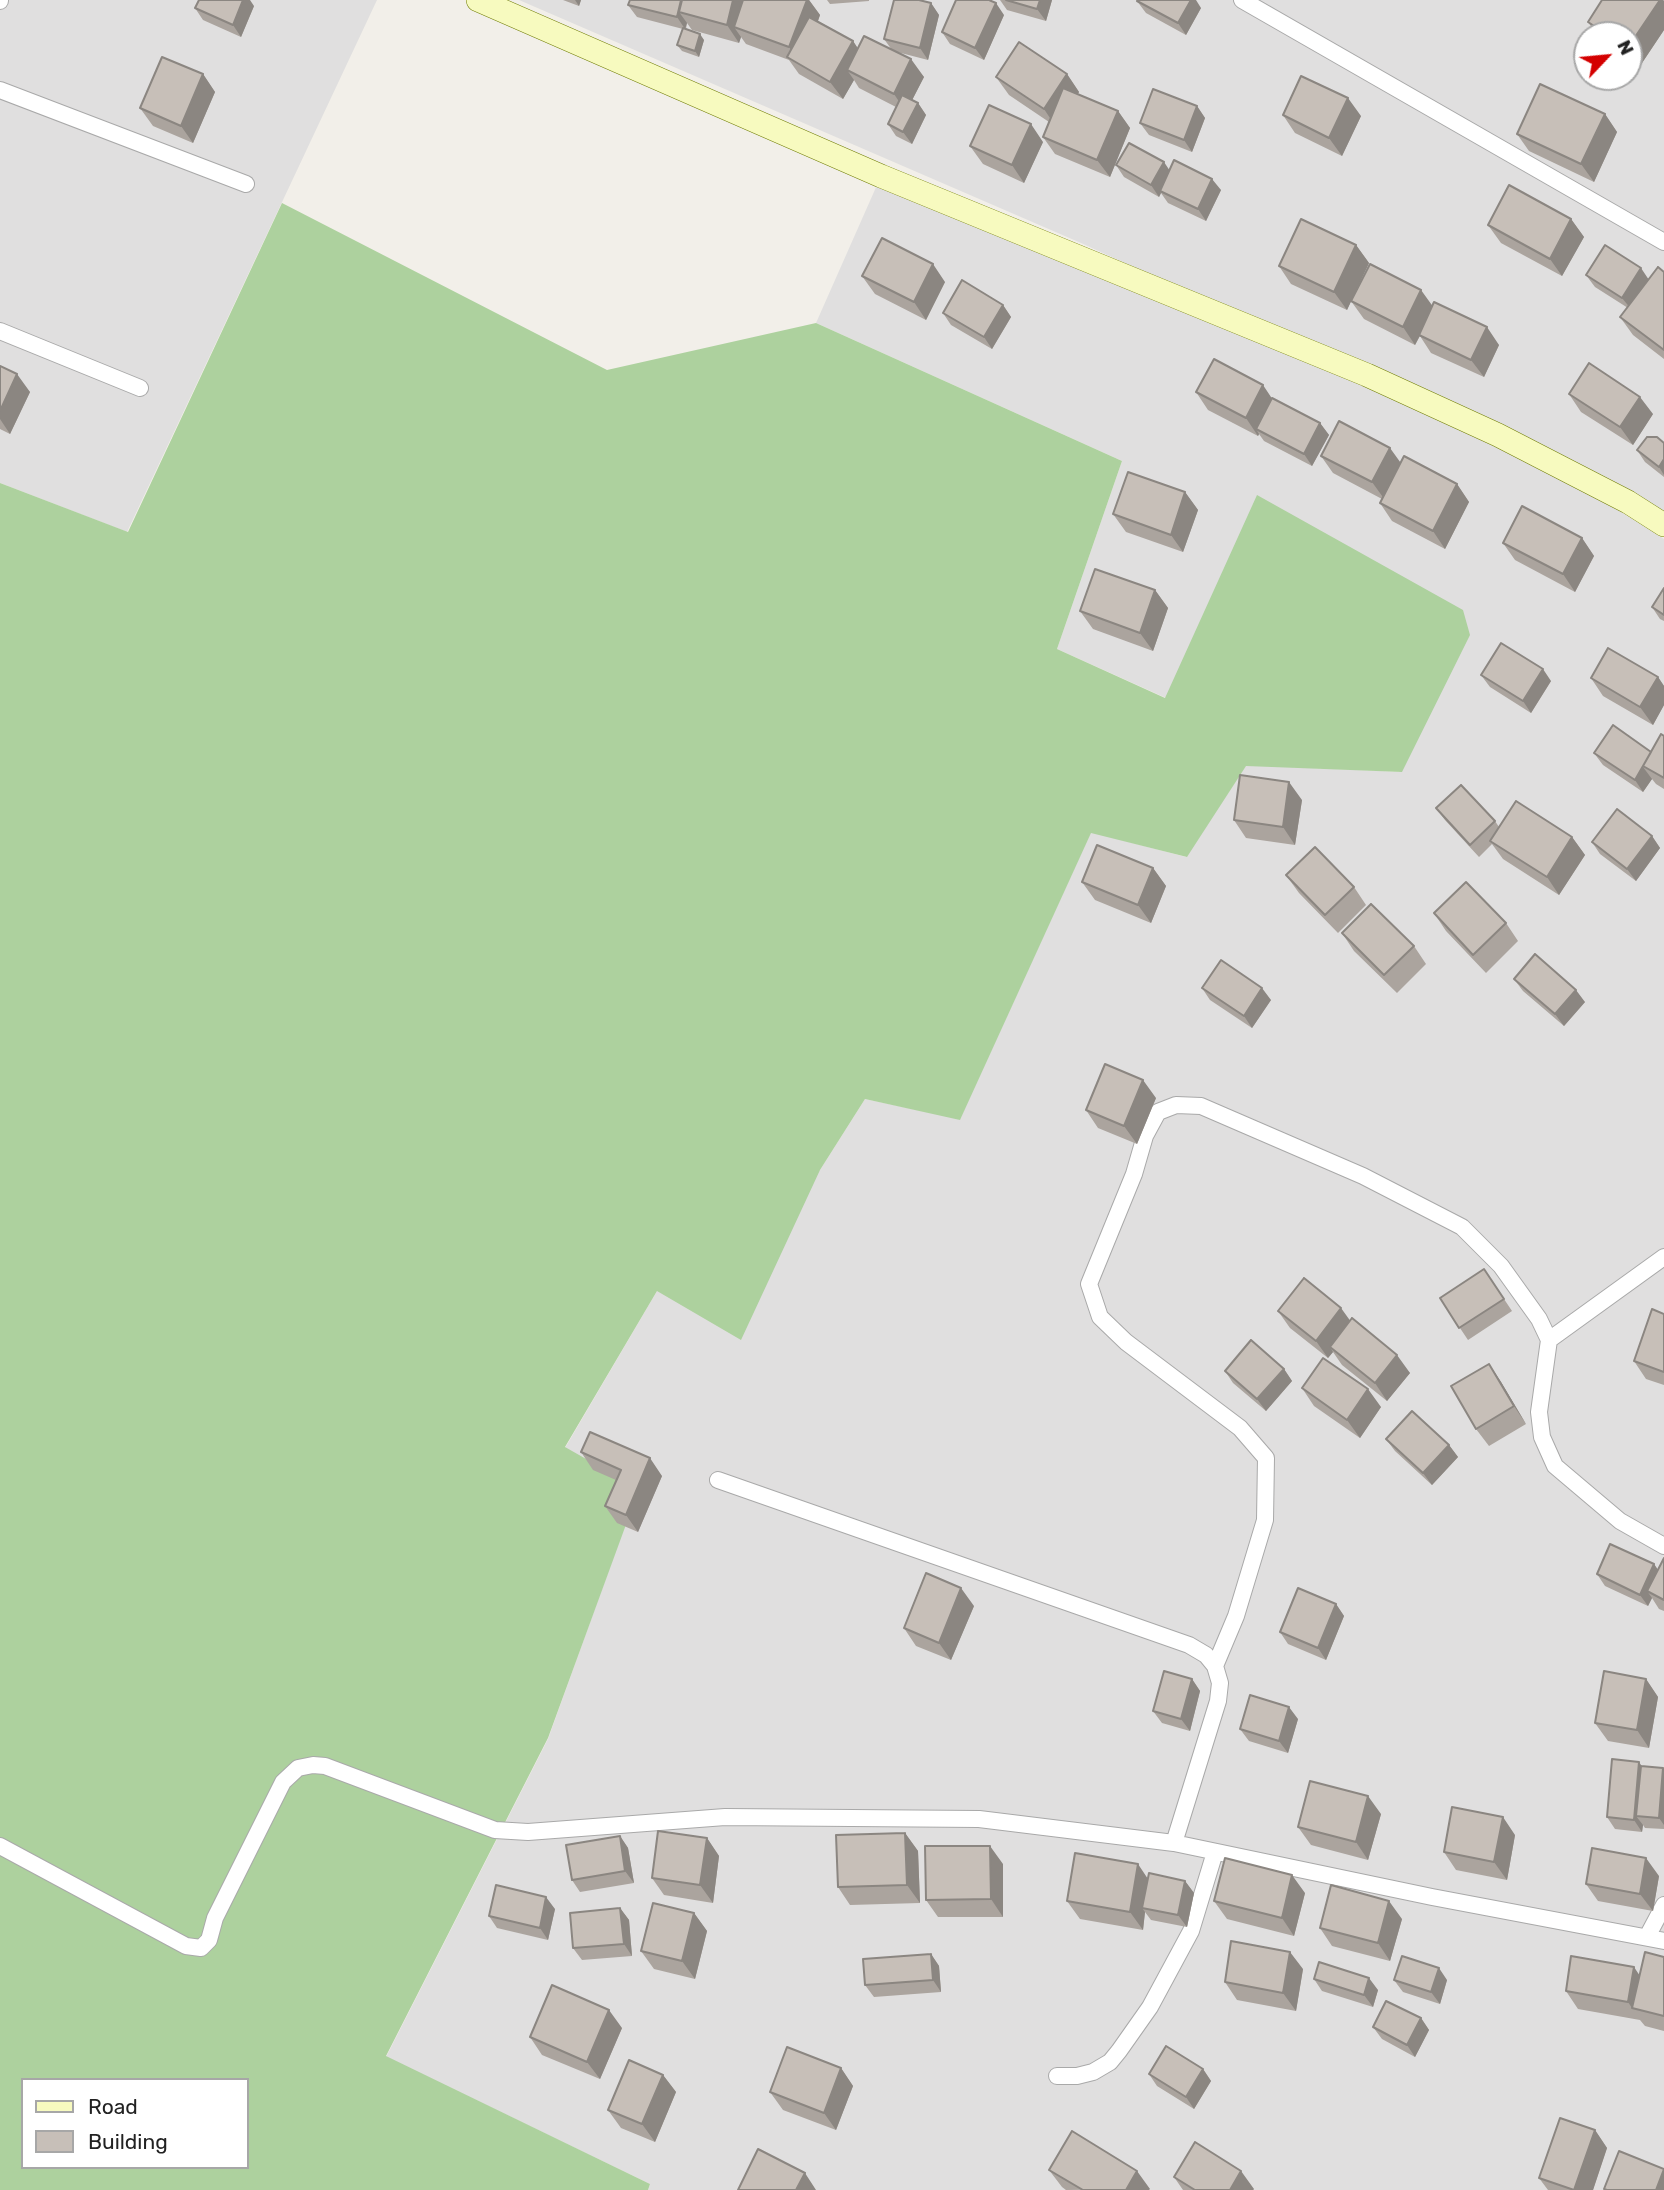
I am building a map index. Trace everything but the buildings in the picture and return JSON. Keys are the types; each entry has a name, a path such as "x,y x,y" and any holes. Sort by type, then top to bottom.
{"main road":[{"path":"478,0 894,181 1367,375 1498,435 1628,502 1664,525"}],"street":[{"path":"1242,0 1664,242"},
{"path":"0,90 246,184"},
{"path":"0,331 140,388"},
{"path":"1215,1666 1236,1616 1265,1520 1266,1458 1240,1429 1126,1342 1100,1317 1089,1284 1134,1174 1145,1136 1158,1112 1176,1105 1201,1107 1432,1209 1462,1227 1500,1266 1539,1319 1549,1340 1539,1412 1542,1437 1555,1466 1620,1521 1664,1546"},
{"path":"1549,1340 1664,1257"},
{"path":"718,1480 1189,1645 1206,1655 1215,1666 1220,1683 1218,1701 1174,1843"},
{"path":"0,1846 193,1950 201,1948 209,1940 215,1918 284,1782 298,1768 313,1765 325,1766 495,1830 528,1832 725,1817 979,1819 1174,1843 1432,1897 1664,1941"},
{"path":"1057,2076 1077,2076 1093,2072 1110,2062 1150,2007 1191,1931 1214,1852"},
{"path":"1647,1937 1664,1905"}],"shaded area":[{"path":"0,0 377,0 127,532 0,483"},
{"path":"519,0 1664,0 1664,513 1638,497 1081,243"},
{"path":"881,176 1498,435 1664,539 1664,2190 648,2190 650,2184 386,2057 548,1739 638,1489 565,1448 657,1291 820,1170 865,1099 960,1119 1091,832 1186,857 1246,765 1402,772 1166,698 1057,649 1122,461 816,323"}],"green space":[{"path":"282,203 607,370 816,323 1122,461 1057,649 1165,698 1257,495 1463,610 1470,635 1402,772 1246,766 1187,857 1091,833 960,1120 865,1099 820,1170 741,1340 657,1291 565,1447 639,1489 548,1738 386,2056 650,2184 648,2190 0,2190 0,483 128,532"}]}
